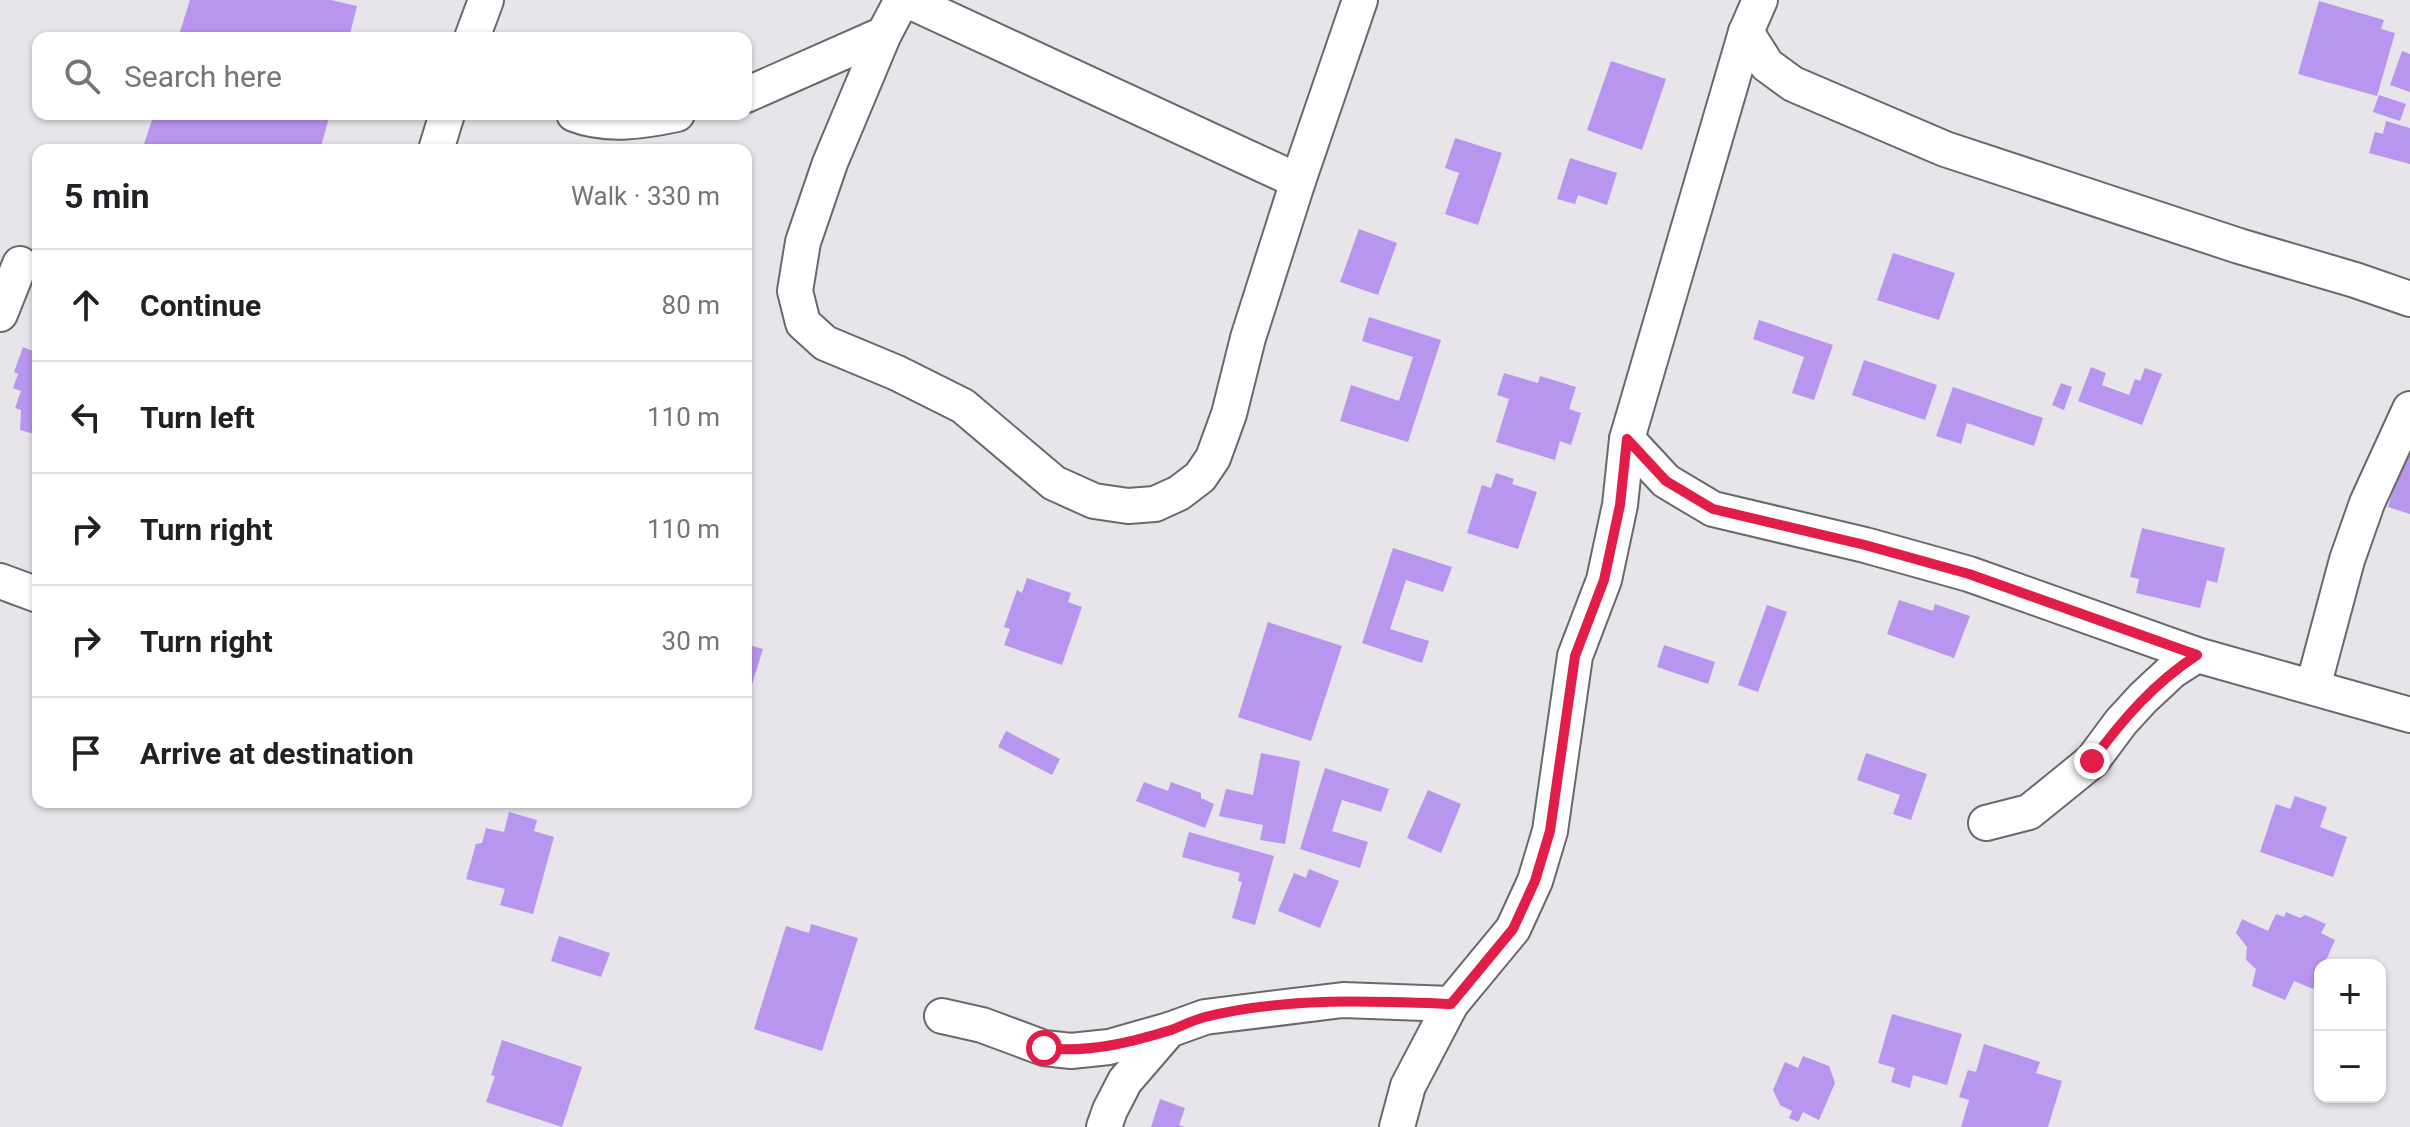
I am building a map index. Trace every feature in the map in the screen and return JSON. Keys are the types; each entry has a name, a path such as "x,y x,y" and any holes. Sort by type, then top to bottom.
{"street":[{"path":"474,32 486,0"},
{"path":"1298,181 904,0 884,34 830,163 803,242 795,291 803,323 825,343 897,373 963,406 1054,483 1094,501 1128,506 1155,504 1179,493 1200,477 1213,458 1298,181 1360,0"},
{"path":"1397,1127 1408,1086 1451,1004 1513,929 1535,881 1550,831 1575,656 1604,580 1620,505 1627,439 1746,32 1760,0"},
{"path":"1746,32 1767,65 1793,84 1945,149 2410,299"},
{"path":"752,92 884,34"},
{"path":"438,144 445,120"},
{"path":"602,120 642,120"},
{"path":"0,314 19,263"},
{"path":"2313,687 2347,560 2367,503 2410,409"},
{"path":"1627,439 1666,481 1713,509 1865,545 1969,574 2197,655 2410,715"},
{"path":"0,581 32,593"},
{"path":"1986,823 2029,812 2092,761 2143,698 2172,671 2197,655"},
{"path":"942,1016 982,1025 1044,1048 1071,1051 1109,1047 1205,1017 1343,1000 1451,1004"},
{"path":"1104,1127 1125,1081 1169,1030"}],"building":[{"path":"190,0 331,0 357,6 350,32 180,32"},
{"path":"2319,1 2384,20 2381,29 2395,33 2377,96 2298,74"},
{"path":"2402,51 2410,54 2410,92 2390,85"},
{"path":"1611,61 1666,79 1642,150 1587,130"},
{"path":"2379,95 2406,104 2400,121 2373,112"},
{"path":"152,120 328,120 322,144 144,144"},
{"path":"2386,121 2410,128 2410,164 2369,153 2375,132 2383,134"},
{"path":"1455,138 1502,153 1478,225 1445,214 1459,173 1445,168"},
{"path":"1570,158 1617,173 1607,205 1578,195 1575,204 1557,199"},
{"path":"1359,229 1397,243 1378,295 1340,282"},
{"path":"1893,253 1955,273 1939,320 1877,300"},
{"path":"1369,317 1441,340 1408,442 1340,421 1351,385 1399,401 1413,357 1362,341"},
{"path":"1759,320 1833,345 1814,400 1792,393 1804,357 1753,339"},
{"path":"23,347 32,351 32,433 20,430 21,410 15,408 21,391 13,388 18,374 14,372"},
{"path":"1864,360 1937,385 1925,420 1852,395"},
{"path":"2091,367 2106,373 2102,385 2129,395 2135,379 2140,381 2145,368 2162,374 2142,425 2078,401"},
{"path":"1504,373 1538,383 1540,376 1576,387 1569,409 1581,413 1571,445 1560,441 1555,460 1496,442 1509,399 1497,395"},
{"path":"2061,383 2072,387 2064,410 2052,405"},
{"path":"1953,387 2043,418 2034,446 1967,423 1961,444 1936,436"},
{"path":"2404,454 2410,456 2410,514 2388,507"},
{"path":"1496,473 1514,479 1512,484 1537,492 1518,549 1467,533 1482,485 1491,488"},
{"path":"2142,528 2225,548 2217,583 2207,580 2200,608 2136,593 2139,579 2130,577"},
{"path":"1393,548 1452,567 1443,592 1406,580 1390,629 1429,641 1422,663 1362,643"},
{"path":"1027,578 1071,593 1068,602 1082,607 1062,665 1004,645 1010,629 1004,627 1017,590 1022,593"},
{"path":"1899,600 1933,611 1935,604 1970,616 1954,658 1887,634"},
{"path":"1767,605 1787,612 1758,692 1738,685"},
{"path":"1268,622 1342,646 1311,741 1238,717"},
{"path":"1664,645 1715,662 1708,684 1657,667"},
{"path":"752,646 763,649 752,684"},
{"path":"1006,731 1060,759 1052,775 998,747"},
{"path":"1261,753 1300,761 1285,844 1260,840 1263,825 1219,816 1226,789 1253,795"},
{"path":"1866,753 1927,774 1911,820 1893,814 1900,795 1857,780"},
{"path":"1325,768 1389,789 1381,812 1342,800 1332,831 1368,842 1360,868 1300,849"},
{"path":"1144,782 1168,791 1171,782 1201,793 1201,798 1214,804 1205,828 1136,801"},
{"path":"1428,790 1461,804 1441,853 1407,838"},
{"path":"2295,796 2327,807 2320,827 2347,837 2333,877 2260,852 2276,804 2290,809"},
{"path":"509,812 537,820 534,831 554,837 533,914 500,905 505,889 466,879 476,844 482,843 486,828 504,832"},
{"path":"1189,832 1274,856 1255,925 1232,918 1242,882 1238,881 1240,873 1182,857"},
{"path":"1309,869 1339,881 1320,928 1278,911 1294,873 1306,878"},
{"path":"2286,912 2300,918 2305,915 2326,924 2321,933 2335,940 2327,959 2314,959 2313,989 2294,981 2285,1000 2252,986 2256,969 2246,960 2247,947 2236,933 2242,919 2268,931 2276,914 2284,917"},
{"path":"811,924 858,938 822,1051 754,1029 786,926 809,933"},
{"path":"559,936 610,953 601,977 551,961"},
{"path":"1892,1014 1962,1034 1947,1085 1913,1075 1910,1088 1891,1082 1895,1068 1878,1063"},
{"path":"502,1040 582,1067 562,1127 486,1102"},
{"path":"1984,1044 2040,1062 2036,1073 2062,1081 2048,1127 1961,1127 1969,1100 1959,1097 1968,1070 1976,1072"},
{"path":"1803,1056 1829,1066 1835,1083 1819,1120 1803,1112 1798,1122 1789,1118 1792,1111 1780,1105 1773,1090 1785,1062 1798,1068"},
{"path":"1160,1099 1185,1108 1179,1125 1185,1127 1151,1127"}],"route":[{"path":"1044,1048 1071,1051 1109,1047 1205,1017 1262,1008 1343,1000 1451,1004 1513,929 1535,881 1550,831 1575,656 1604,580 1620,505 1627,439 1666,481 1713,509 1865,545 1969,574 2197,655 2172,671 2143,698 2092,761"}]}
